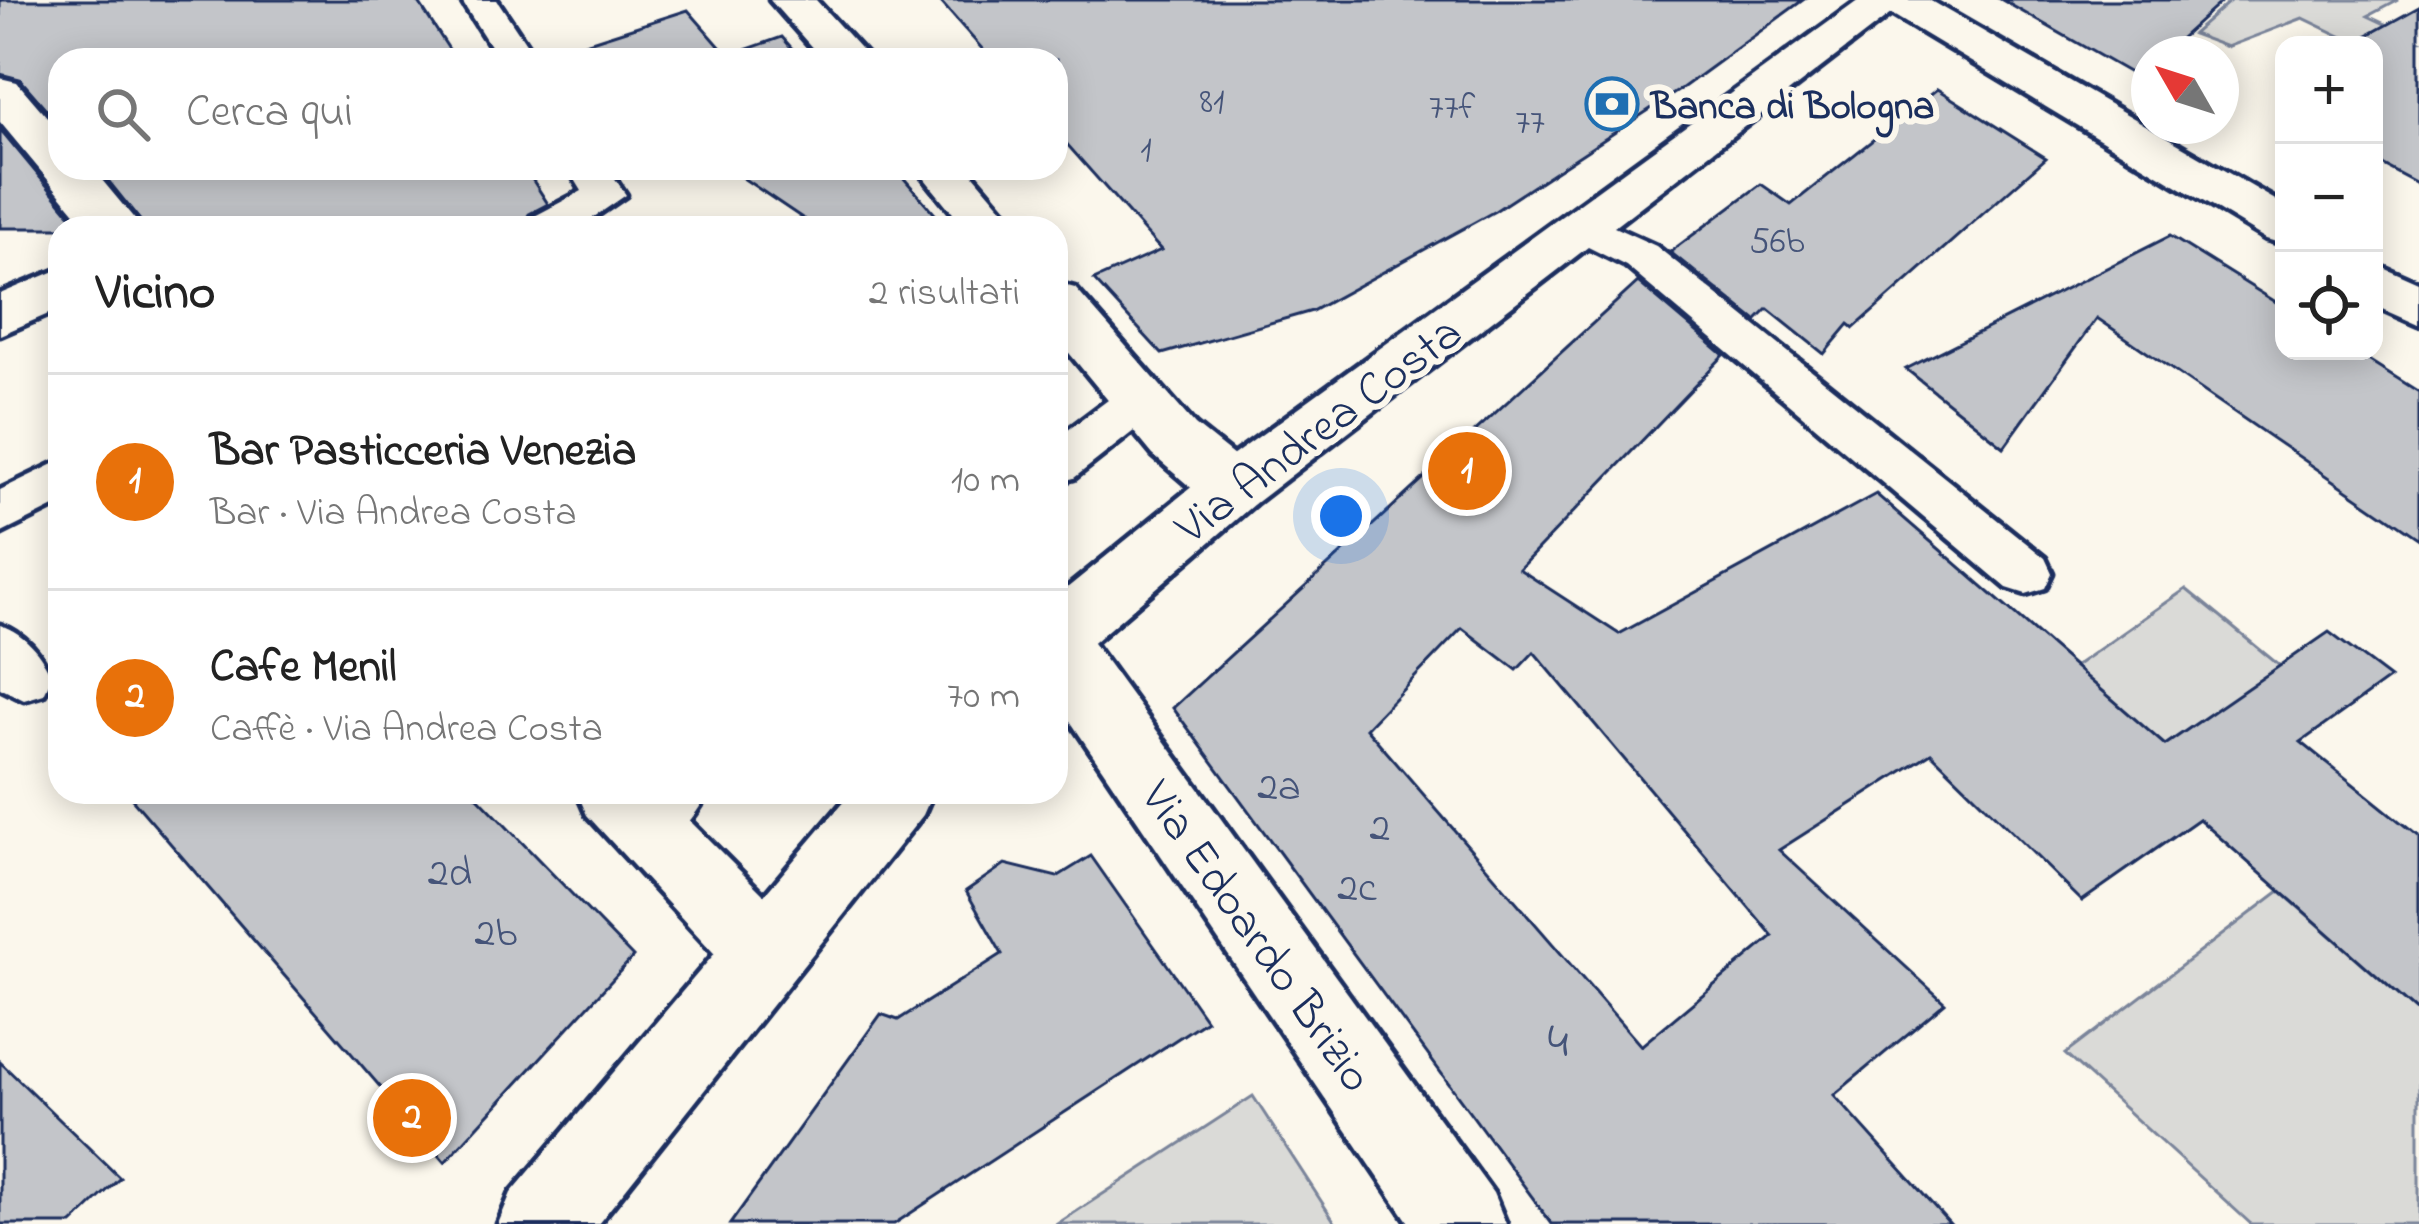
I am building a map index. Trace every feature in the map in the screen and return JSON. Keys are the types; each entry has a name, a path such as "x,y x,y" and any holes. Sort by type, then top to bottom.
{"street":[{"path":"792,0 837,48"},
{"name":"Via Andrea Costa","path":"1068,625 1232,488 1886,0"},
{"path":"1898,0 2275,222"},
{"path":"0,92 48,149"},
{"path":"75,180 106,216"},
{"path":"951,180 983,216"},
{"path":"2383,285 2419,307"},
{"path":"0,316 48,292"},
{"path":"1068,315 1174,440 1232,488"},
{"name":"Via Edoardo Brizio","path":"1068,663 1462,1224"},
{"path":"645,804 763,949"},
{"path":"542,1224 763,949 887,804"}],"lane":[{"path":"479,0 510,48"},
{"path":"567,216 605,195 596,180"},
{"path":"1583,227 1641,256 2026,573"},
{"path":"1068,456 1141,400"},
{"path":"0,514 48,487"}],"shaded area":[{"path":"2231,0 2398,0 2368,16 2419,40 2383,42 2383,36 2341,36 2303,18 2239,42 2239,36 2192,34"},
{"path":"2186,589 2280,666 2245,690 2305,739 2227,800 2074,667"},
{"path":"2280,891 2419,1013 2419,1224 2251,1224 2065,1054"},
{"path":"1253,1096 1336,1224 1057,1224"}],"building":[{"path":"0,0 417,0 448,48 48,48 48,111 20,79 0,74"},
{"path":"939,0 1803,0 1681,89 1495,211 1312,311 1162,354 1094,280 1161,250 1068,145 1068,48 981,48"},
{"path":"2002,0 2223,0 2183,36 2131,36 2131,74"},
{"path":"2419,7 2419,184 2383,165 2383,36 2366,36"},
{"path":"688,10 721,48 569,48"},
{"path":"782,37 792,48 751,48"},
{"path":"1937,89 2046,158 1854,328 1849,324 1824,354 1768,309 1756,321 1670,252 1761,184 1791,205"},
{"path":"0,129 72,216 48,216 48,228 0,228"},
{"path":"108,180 533,180 548,204 528,216 136,216"},
{"path":"746,180 905,180 937,216 799,216"},
{"path":"2170,236 2275,301 2275,360 2368,360 2419,392 2419,539 2097,318 2004,447 1906,369"},
{"path":"1638,282 1724,355 1519,569 1619,634 1876,494 2165,745 2329,632 2390,678 2301,742 2419,837 2419,1013 2199,819 2082,901 1931,753 1779,850 1945,1003 1834,1095 1950,1224 1552,1224 1173,708","holes":["1462,628 1517,670 1534,652 1773,936 1641,1046 1366,728"]},
{"path":"136,804 485,804 633,957 445,1162"},
{"path":"1091,856 1206,1020 894,1224 730,1224 881,1014 898,1020 1002,954 966,891 1005,864 1057,877"},
{"path":"0,1062 120,1178 72,1224 0,1224"}],"place":[{"name":"Banca di Bologna","path":"1612,104"},
{"name":"Bar Pasticceria Venezia","path":"1467,471"},
{"name":"Cafe Menil","path":"412,1118"}]}
